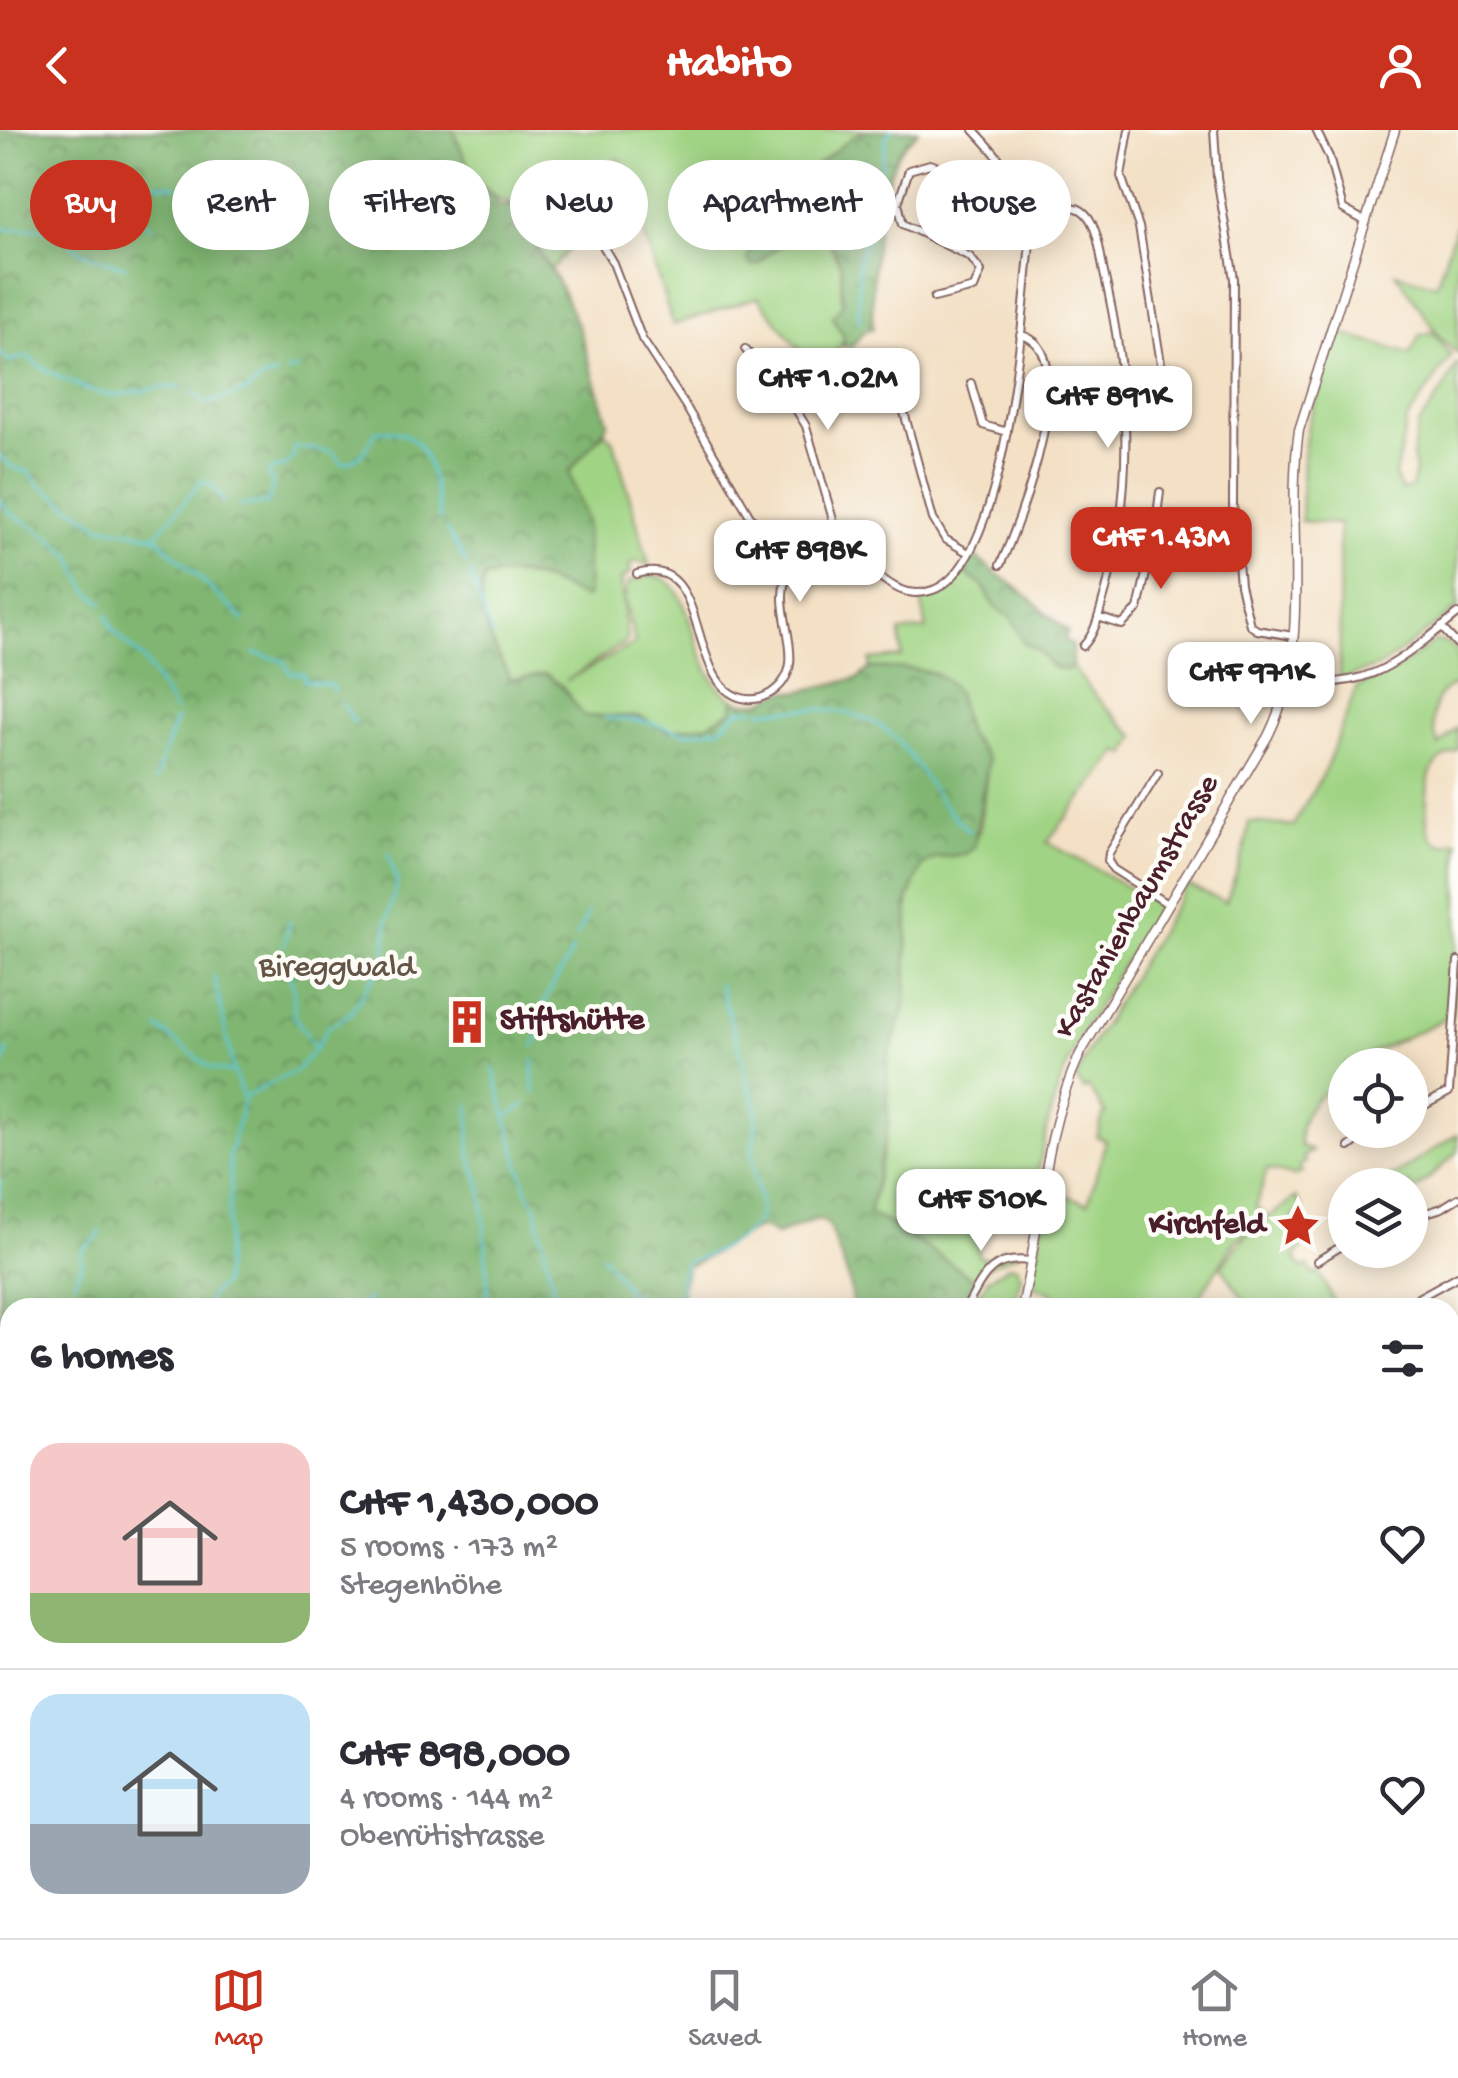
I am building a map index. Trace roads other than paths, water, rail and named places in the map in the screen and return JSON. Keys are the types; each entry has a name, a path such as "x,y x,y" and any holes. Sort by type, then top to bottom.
{"street":[{"path":"974,130 1001,160"},
{"path":"1130,130 1121,176 1139,227 1166,388"},
{"path":"1214,130 1217,177 1234,279 1233,503 1240,585 1250,625 1256,630 1293,636"},
{"path":"1316,130 1329,158 1343,209 1365,222"},
{"name":"Kastanienbaumstrasse","path":"1024,1298 1051,1139 1066,1084 1268,736 1284,698 1293,636 1299,432 1394,130"},
{"path":"916,166 905,176 898,202 903,224 916,230"},
{"path":"1071,207 1087,216 1102,264 1120,346 1126,400 1125,480 1117,540 1098,617 1083,646"},
{"path":"606,250 642,339 686,405 767,545 791,568"},
{"path":"934,298 974,288 980,271 970,257 956,250"},
{"path":"637,574 663,572 680,584 717,678 738,697 756,699 774,691 789,672 790,643 782,594 791,568 818,551 842,551 855,556 896,589 920,593 942,586 967,552 996,486 1008,432 1029,250"},
{"path":"1000,566 1026,506 1044,434 1047,397 1040,346 1030,337 1020,335"},
{"path":"746,349 806,426 842,551"},
{"path":"972,383 983,425 1008,432"},
{"path":"898,390 933,520 945,539 967,552"},
{"path":"1098,617 1122,625 1138,608 1160,492"},
{"path":"1288,680 1329,685 1368,677 1382,671 1458,614"},
{"path":"1441,628 1458,645"},
{"path":"1158,773 1109,853 1108,861 1114,870 1168,904"},
{"path":"1428,1103 1449,1092 1458,960"},
{"path":"1428,1212 1458,1198"},
{"path":"1317,1261 1328,1254"},
{"path":"971,1298 981,1280 996,1265 1014,1259 1030,1262"},
{"path":"1418,1298 1458,1276"}],"waterway":[{"path":"859,321 858,260 867,237 860,208 880,178 886,136 892,130"},
{"path":"0,229 57,228 86,221 138,181 172,185"},
{"path":"79,250 126,267"},
{"path":"0,353 9,361 27,356 67,381 103,394 164,387 182,389"},
{"path":"286,372 298,369"},
{"path":"193,392 205,403 246,392 262,379 277,375"},
{"path":"240,506 268,503 273,484 268,476 271,470 285,466 294,457 294,447 333,452 343,464 363,452 375,432 393,431 407,436 425,456 440,520"},
{"path":"0,456 12,467 30,473 38,484 100,526 155,536 244,620"},
{"path":"156,535 202,481 213,486 224,502"},
{"path":"0,500 9,512 50,537 71,556 88,591 103,603"},
{"path":"446,529 467,564"},
{"path":"470,573 492,636"},
{"path":"107,615 113,630 144,660 175,711"},
{"path":"254,653 284,661 290,673 304,674 305,681 331,685 334,691"},
{"path":"341,701 355,724"},
{"path":"605,718 643,721 685,733 721,728 739,710 755,709"},
{"path":"761,711 833,711 867,719 883,728 906,751 948,810 970,831"},
{"path":"155,781 176,719"},
{"path":"210,1298 223,1284 231,1190 229,1157 244,1097 296,1071 328,1027 350,1014 385,959 387,921 397,882 388,853"},
{"path":"577,937 587,914"},
{"path":"284,945 290,922"},
{"path":"534,1046 545,1001 572,950"},
{"path":"285,956 294,991 294,1016 315,1047"},
{"path":"214,976 234,1073 243,1096"},
{"path":"682,1298 686,1262 719,1250 742,1236 758,1220 760,1211 752,1156 756,1109 719,984"},
{"path":"158,1028 212,1069 232,1073"},
{"path":"0,1074 8,1050"},
{"path":"533,1060 534,1093"},
{"path":"493,1069 527,1191 536,1207 555,1298"},
{"path":"510,1115 525,1104"},
{"path":"469,1105 470,1155 482,1189 486,1298"},
{"path":"0,1180 0,1196"},
{"path":"74,1282 82,1263 81,1252 100,1231"},
{"path":"602,1255 634,1298"}],"place":[{"name":"Stiftshütte","path":"467,1022"},
{"name":"Kirchfeld","path":"1298,1226"}],"park label":[{"name":"Bireggwald","path":"337,969"}]}
